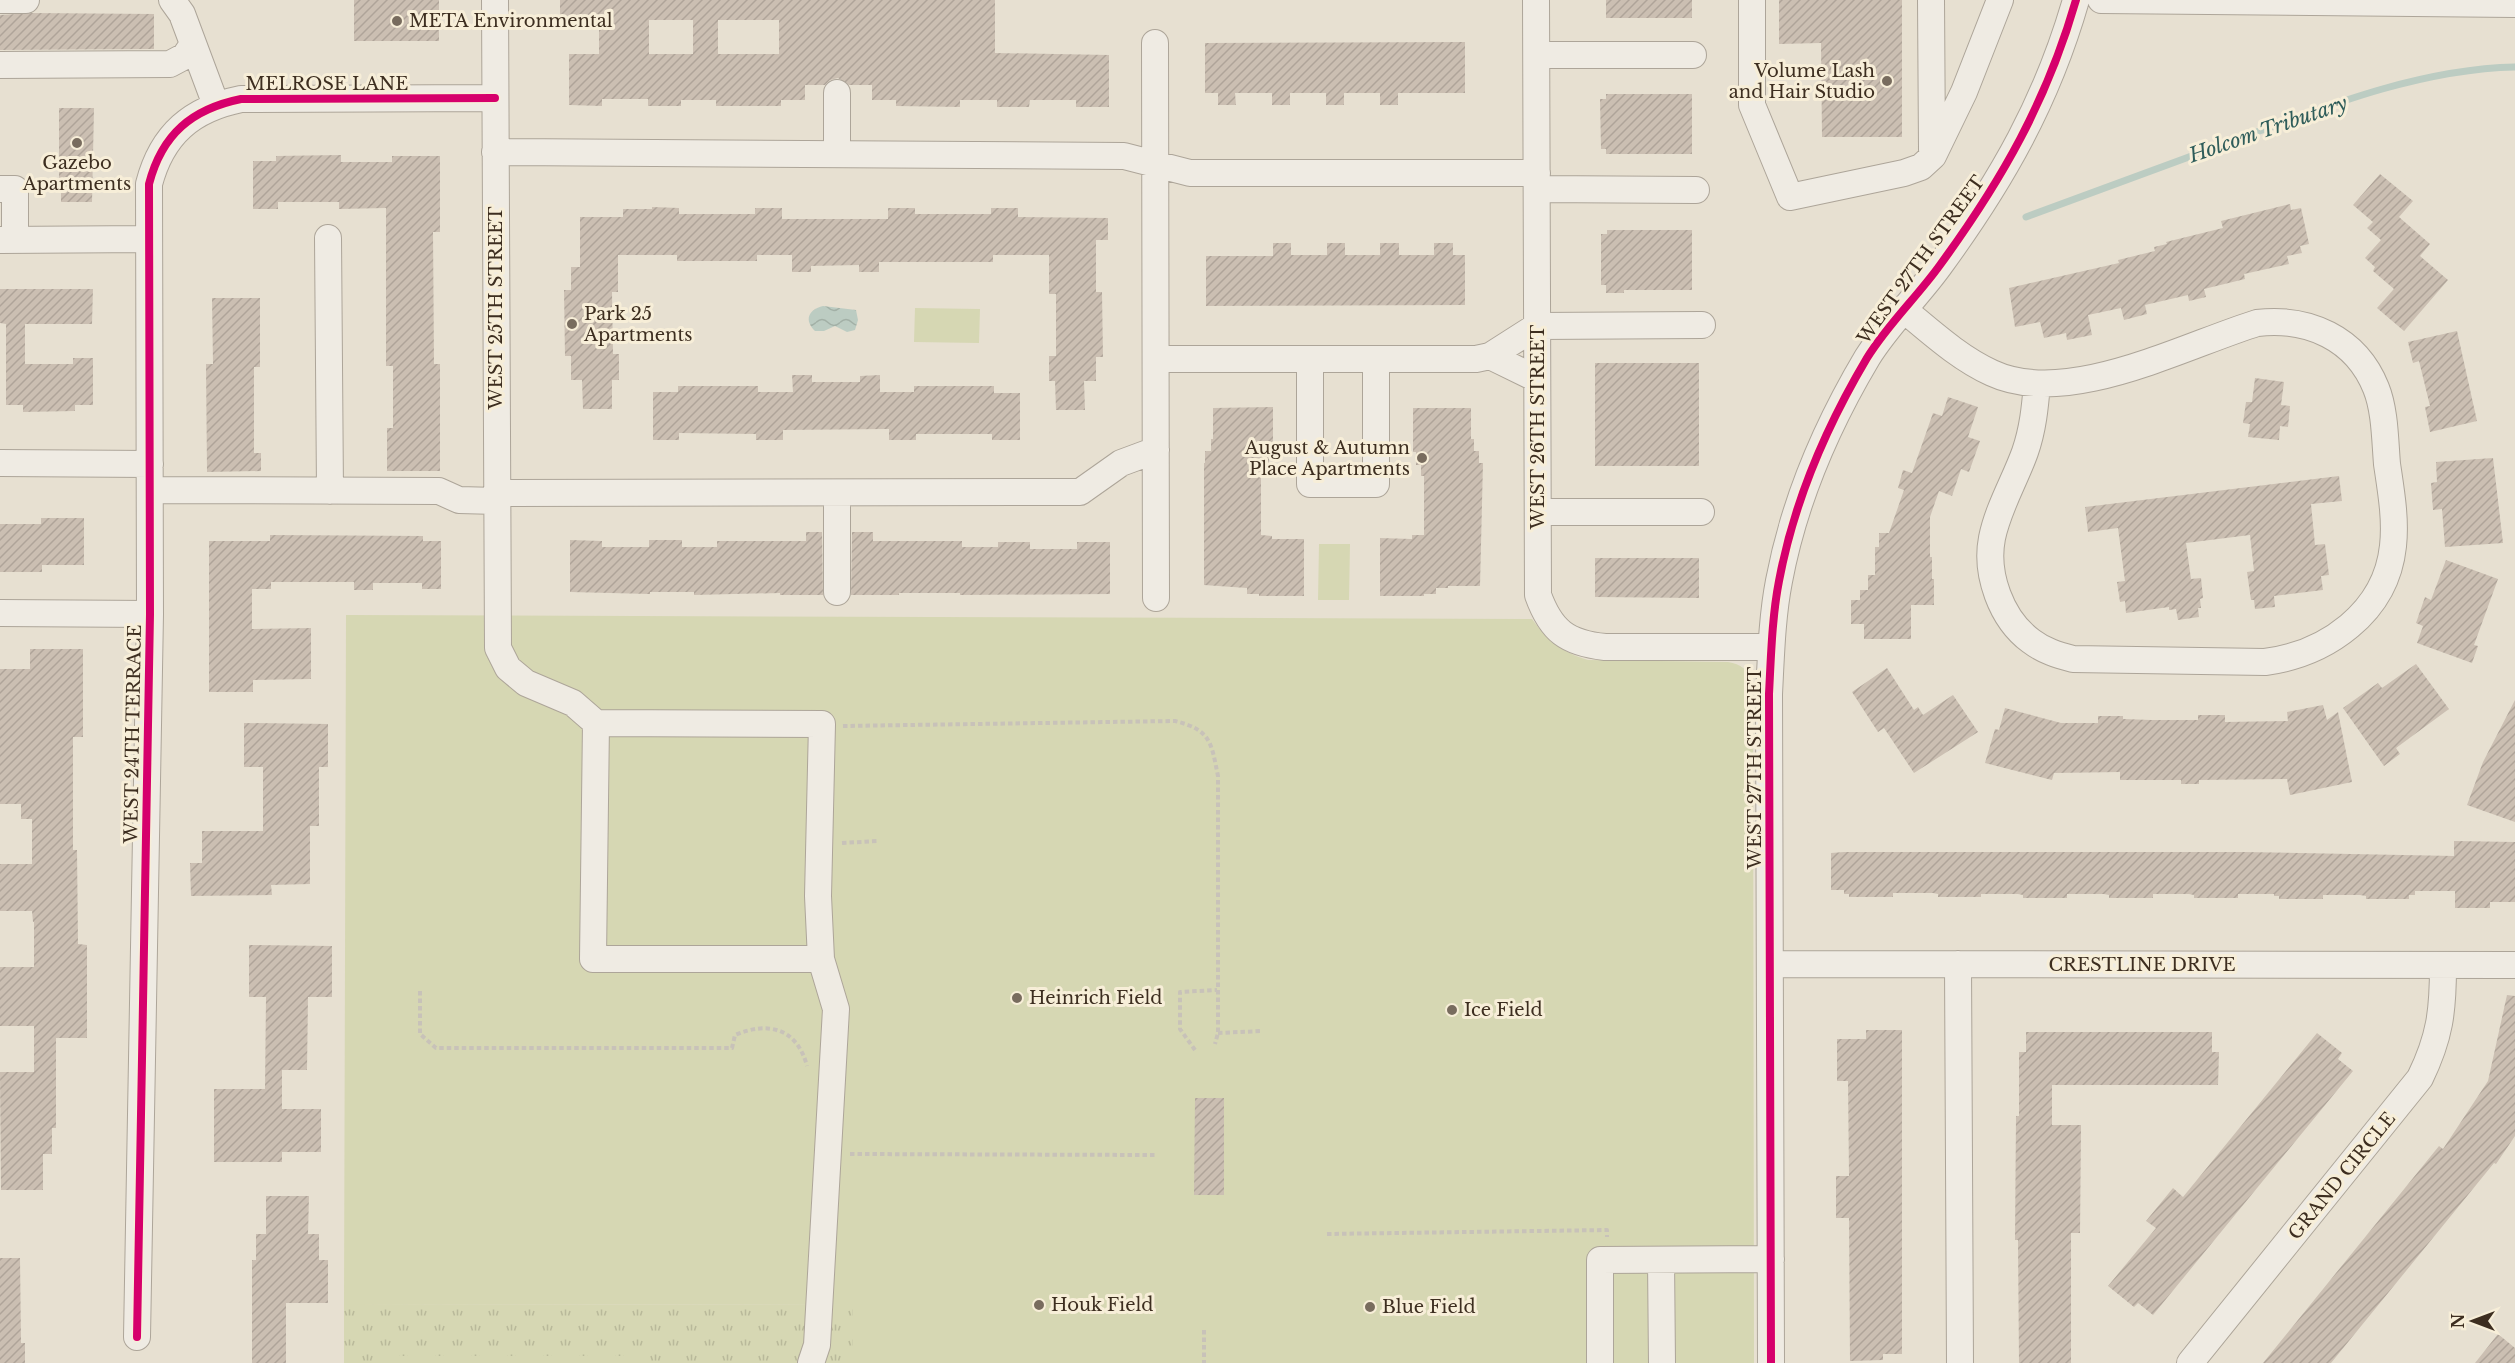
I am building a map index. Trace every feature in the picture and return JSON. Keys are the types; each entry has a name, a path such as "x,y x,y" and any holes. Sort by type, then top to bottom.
{"street":[{"path":"0,0 26,0"},
{"path":"172,0 182,14 216,105"},
{"name":"WEST 25TH STREET","path":"495,0 498,648 508,668 526,683 573,703 596,723"},
{"name":"WEST 26TH STREET","path":"1536,0 1538,595 1554,627 1569,638 1585,645 1771,647"},
{"path":"1752,0 1752,105 1790,197 1904,174 1921,167 1933,156 1965,92 2000,0"},
{"path":"1931,0 1933,156"},
{"name":"WEST 27TH STREET","path":"1771,1363 1769,694 1771,647 1779,582 1792,527 1810,472 1842,403 1869,356 1903,309 1938,268 2005,170 2050,79 2076,0"},
{"path":"2101,0 2515,4"},
{"path":"1155,43 1156,598"},
{"path":"0,65 170,64 185,56 194,44"},
{"path":"1537,55 1693,55"},
{"path":"837,93 837,154"},
{"name":"MELROSE LANE","path":"171,136 187,121 216,105 241,99 495,98"},
{"name":"WEST 24TH TERRACE","path":"137,1337 150,614 149,184 156,162 171,136"},
{"path":"495,152 1124,156 1190,173 1537,181 1696,190"},
{"path":"0,189 15,189 8,240 149,239"},
{"path":"328,238 330,491"},
{"path":"1903,309 1967,360 1994,374 2018,382 2037,384 2078,383 2257,323 2279,321 2303,325 2327,333 2347,347 2364,365 2376,389 2382,418 2394,520 2393,548 2386,573 2374,599 2357,621 2334,639 2288,659 2265,662 2073,659 2049,652 2030,640 2015,626 2003,607 1993,584 1990,561 1995,528 2025,451 2034,418 2037,384"},
{"path":"1156,359 1476,359 1490,356 1537,326 1702,325"},
{"path":"1490,356 1537,379"},
{"path":"1310,359 1310,484 1376,484 1376,359"},
{"path":"150,490 440,491 459,501 497,497 1080,492 1121,463 1156,450"},
{"path":"0,463 150,464"},
{"path":"837,493 837,592"},
{"path":"1538,512 1701,512"},
{"path":"0,613 150,614"},
{"path":"811,1363 817,1345 836,1009 821,959 818,842 822,724 596,723 593,959 821,959"},
{"name":"CRESTLINE DRIVE","path":"1770,964 2515,965"},
{"path":"1958,964 1960,1363"},
{"name":"GRAND CIRCLE","path":"2190,1363 2420,1078 2439,1032 2442,966"},
{"path":"1600,1363 1600,1260 1771,1259"},
{"path":"1661,1260 1662,1363"}],"path":[{"path":"822,726 1175,721 1201,730 1210,742 1218,776 1218,1033 1215,1044"},
{"path":"818,842 864,844 878,842"},
{"path":"1195,1050 1180,1029 1180,992 1217,990"},
{"path":"420,992 420,1034 436,1048 732,1048 735,1035 753,1029 769,1028 790,1035 797,1042 804,1054 810,1074"},
{"path":"1218,1033 1262,1031"},
{"path":"826,1154 1155,1155"},
{"path":"1327,1234 1607,1230 1607,1239"},
{"path":"1203,1330 1204,1363"}],"green space":[{"path":"915,308 980,309 979,343 914,342"},
{"path":"1319,544 1350,544 1349,600 1318,600"},
{"path":"346,615 1532,619 1556,645 1588,660 1737,664 1749,674 1753,682 1754,1363 853,1363 853,1305 344,1304"},
{"path":"344,1304 853,1305 853,1363 344,1363"},
{"path":"391,1356 633,1356 633,1363 391,1363"}],"water":[{"path":"823,306 856,310 858,320 855,330 847,332 835,326 824,331 815,331 809,316 814,310"}],"building":[{"name":"META Environmental","path":"354,0 439,0 439,41 354,41"},
{"path":"560,0 995,0 995,53 1109,55 1109,107 1076,107 1076,100 1030,100 1029,107 997,107 997,100 960,100 960,107 896,106 896,100 872,100 872,85 849,85 838,78 830,80 825,85 805,85 805,100 781,100 781,106 716,106 716,100 681,100 681,106 648,106 648,99 602,99 602,106 569,105 569,54 599,54 599,20 560,20","holes":["649,20 693,20 693,54 649,54","718,20 779,20 779,54 718,54"]},
{"path":"1606,0 1692,0 1692,18 1606,18"},
{"path":"1779,0 1902,0 1902,137 1822,137 1821,43 1779,44"},
{"path":"154,14 154,49 0,50 0,15"},
{"path":"1465,42 1465,93 1398,93 1398,105 1380,105 1380,93 1344,93 1344,105 1326,105 1326,93 1290,93 1290,105 1272,105 1272,93 1235,93 1236,105 1218,105 1218,93 1205,93 1205,43"},
{"path":"1606,94 1692,94 1692,154 1606,154 1606,149 1601,149 1600,99 1606,99"},
{"name":"Gazebo Apartments","path":"59,108 94,108 92,202 61,202"},
{"path":"341,155 341,162 392,162 392,156 440,156 440,232 433,232 434,364 440,364 440,471 387,471 387,428 393,428 393,366 386,366 386,208 339,209 339,202 278,202 278,209 253,209 253,161 276,161 276,156"},
{"path":"2380,174 2413,201 2399,217 2430,244 2420,256 2448,280 2404,331 2377,308 2394,289 2373,271 2375,267 2365,258 2381,240 2367,228 2373,222 2353,205"},
{"path":"2290,204 2291,210 2301,208 2309,244 2300,246 2302,253 2287,256 2289,264 2244,274 2245,279 2204,289 2206,297 2189,301 2188,295 2145,305 2147,314 2124,320 2121,308 2088,315 2092,335 2067,340 2066,333 2044,338 2040,322 2015,327 2009,288 2119,263 2118,260 2155,251 2154,247 2167,244 2166,242 2223,228 2221,221"},
{"path":"652,207 679,208 679,214 755,214 755,208 782,208 782,219 888,219 888,208 915,208 915,214 991,214 991,208 1018,208 1018,217 1108,218 1108,240 1096,240 1096,292 1102,292 1103,357 1096,357 1096,381 1084,381 1085,410 1056,410 1055,381 1049,381 1049,356 1056,356 1056,294 1049,294 1049,255 993,255 993,262 879,262 879,272 859,272 859,265 811,266 811,272 792,272 792,255 757,255 757,261 677,261 677,255 618,255 618,292 612,292 613,354 619,354 619,380 612,380 612,409 583,409 582,380 571,380 571,356 565,356 564,290 571,290 571,267 580,267 580,217 623,217 623,209 652,209"},
{"path":"1607,230 1692,230 1692,290 1624,290 1624,293 1606,293 1606,285 1601,285 1601,234 1607,234"},
{"path":"1273,243 1291,243 1291,255 1327,255 1327,243 1345,243 1345,255 1380,255 1380,243 1399,243 1399,255 1434,255 1434,243 1453,243 1453,255 1465,255 1465,305 1206,306 1206,256 1273,256"},
{"path":"0,289 93,289 92,324 25,324 25,364 73,364 73,358 93,358 93,405 75,405 75,411 23,412 23,405 6,405 6,324 0,323"},
{"path":"212,298 260,298 260,367 254,367 254,453 261,453 261,471 207,472 206,364 213,364"},
{"path":"2457,331 2477,421 2430,432 2425,407 2430,406 2419,361 2413,363 2408,342"},
{"path":"1595,363 1699,363 1699,466 1595,466"},
{"path":"792,375 812,375 812,382 860,382 860,376 880,375 880,392 914,392 914,386 994,386 994,393 1020,393 1020,440 992,440 992,434 916,434 916,440 889,440 889,429 783,430 783,440 756,440 756,434 679,433 679,440 653,440 653,392 678,392 678,386 758,386 758,392 793,392"},
{"path":"2255,378 2284,382 2281,405 2290,406 2288,427 2280,426 2279,440 2248,437 2250,424 2243,423 2246,402 2252,402"},
{"path":"1948,397 1978,407 1968,437 1980,441 1969,472 1961,469 1952,496 1939,491 1930,517 1930,557 1932,557 1932,579 1934,579 1934,605 1911,605 1911,639 1864,639 1864,624 1851,624 1851,600 1860,600 1860,590 1868,590 1868,575 1875,575 1875,547 1879,547 1879,533 1889,533 1904,490 1898,488 1903,470 1912,473 1933,413 1942,416"},
{"path":"1273,407 1273,452 1269,452 1269,464 1264,464 1264,476 1261,476 1261,535 1272,536 1272,539 1304,539 1304,596 1259,596 1259,594 1247,594 1247,588 1204,585 1204,463 1205,451 1211,451 1211,439 1213,439 1213,408"},
{"path":"1413,408 1471,408 1471,439 1474,439 1474,451 1479,451 1479,463 1483,463 1480,586 1436,588 1436,594 1424,594 1424,596 1380,596 1380,538 1412,539 1412,535 1424,535 1424,476 1421,476 1421,465 1416,465 1416,452 1413,452"},
{"path":"2493,458 2503,543 2445,547 2442,509 2433,510 2431,483 2437,482 2436,462"},
{"path":"2339,476 2342,501 2311,504 2315,545 2325,544 2329,575 2321,576 2323,590 2274,596 2275,607 2255,609 2254,600 2251,600 2247,572 2254,571 2250,535 2186,543 2191,579 2201,578 2203,598 2200,599 2201,608 2198,608 2199,617 2178,620 2176,609 2169,610 2169,607 2126,613 2125,601 2120,602 2117,582 2125,581 2118,528 2088,532 2085,507"},
{"path":"41,518 84,518 84,565 42,565 42,572 0,572 0,524 41,524"},
{"path":"806,532 822,532 823,595 570,592 570,540 602,541 602,547 649,547 649,540 682,540 682,547 717,547 717,541 806,541"},
{"path":"852,532 873,532 873,541 962,541 962,547 998,547 998,542 1030,542 1030,549 1077,549 1077,542 1110,542 1110,594 899,593 899,595 851,595"},
{"path":"270,535 423,536 423,541 441,541 441,589 422,589 422,583 373,583 373,590 354,590 354,582 271,582 271,589 252,589 252,629 311,628 311,679 253,680 253,692 209,692 209,541 270,541"},
{"path":"1595,558 1699,558 1699,598 1595,597"},
{"path":"2446,560 2498,579 2474,645 2478,646 2472,663 2417,643 2423,626 2416,623 2425,597 2431,600"},
{"path":"30,649 83,649 83,737 73,737 73,850 77,850 78,944 87,945 87,1038 56,1038 56,1128 52,1128 52,1154 43,1154 43,1190 1,1190 0,1072 34,1072 34,1026 0,1026 0,967 34,967 34,922 32,911 0,911 0,864 32,864 32,819 21,819 21,804 0,804 0,669 30,669"},
{"path":"2416,664 2449,709 2396,748 2400,754 2384,766 2343,708 2378,683 2382,688"},
{"path":"1887,668 1914,710 1918,707 1923,715 1953,695 1978,732 1914,773 1884,728 1878,732 1852,692"},
{"path":"2515,700 2515,822 2467,805 2483,762"},
{"path":"2323,705 2327,720 2338,712 2352,782 2290,795 2287,779 2199,780 2199,784 2181,784 2181,780 2120,780 2120,772 2054,773 2052,780 1985,763 1995,729 1999,730 2005,708 2061,723 2098,723 2098,716 2123,716 2123,719 2198,720 2198,715 2225,715 2225,722 2288,721 2287,712"},
{"path":"244,723 328,724 328,767 319,767 319,826 310,826 310,884 271,885 272,895 191,896 190,863 202,863 202,831 263,831 263,767 244,767"},
{"path":"2454,841 2515,842 2515,902 2490,902 2490,908 2455,908 2455,891 2415,891 2415,895 2409,895 2409,899 2366,899 2366,896 2360,895 2323,895 2323,899 2279,899 2279,896 2274,896 2274,894 2238,894 2238,898 2194,898 2194,895 2189,894 2153,894 2153,898 2109,898 2109,895 2104,894 2067,894 2067,898 2023,898 2023,895 2018,894 1938,897 1938,894 1933,893 1893,893 1893,897 1849,897 1849,894 1844,894 1844,890 1831,890 1831,853 2244,852 2454,856"},
{"path":"249,945 332,946 332,997 308,997 307,1070 282,1070 282,1109 321,1109 321,1152 282,1152 282,1162 214,1162 214,1089 265,1089 266,997 249,997"},
{"path":"2507,995 2515,996 2515,1136 2496,1164 2494,1163 2331,1363 2263,1363 2439,1146 2443,1149 2488,1081"},
{"path":"1866,1030 1902,1030 1902,1354 1883,1354 1883,1360 1850,1361 1849,1218 1836,1218 1836,1176 1849,1176 1848,1081 1837,1081 1837,1039 1866,1039"},
{"path":"2026,1032 2212,1032 2212,1052 2219,1052 2218,1085 2052,1085 2052,1125 2081,1125 2080,1233 2071,1233 2071,1363 2019,1363 2018,1240 2015,1240 2016,1116 2019,1116 2019,1052 2026,1052"},
{"path":"2317,1033 2342,1053 2338,1059 2353,1071 2153,1315 2138,1303 2134,1307 2108,1286 2156,1228 2146,1221 2173,1188 2183,1197"},
{"path":"1195,1098 1224,1098 1224,1195 1194,1195"},
{"path":"266,1196 309,1196 308,1234 319,1234 319,1260 328,1260 328,1303 286,1303 286,1363 252,1363 252,1260 256,1260 256,1234 266,1234"},
{"path":"0,1258 20,1258 21,1343 25,1343 25,1363 0,1363"},
{"path":"2498,1334 2515,1348 2515,1363 2475,1363"}],"waterway":[{"name":"Holcom Tributary","path":"2026,217 2303,115 2372,92 2443,75 2479,69 2515,67"}],"cycle path":[{"path":"1771,1363 1769,694 1775,608 1785,551 1813,465 1852,384 1875,346 1931,277 2003,170 2037,106 2076,0"},
{"path":"137,1337 150,614 149,184 162,151 181,127 208,109 224,103 241,99 495,98"}],"place":[{"name":"META Environmental","path":"397,21"},
{"name":"Volume Lash and Hair Studio","path":"1887,81"},
{"name":"Gazebo Apartments","path":"77,143"},
{"name":"Park 25 Apartments","path":"572,324"},
{"name":"August & Autumn Place Apartments","path":"1422,458"},
{"name":"Heinrich Field","path":"1017,998"},
{"name":"Ice Field","path":"1452,1010"},
{"name":"Houk Field","path":"1039,1305"},
{"name":"Blue Field","path":"1370,1307"}]}
